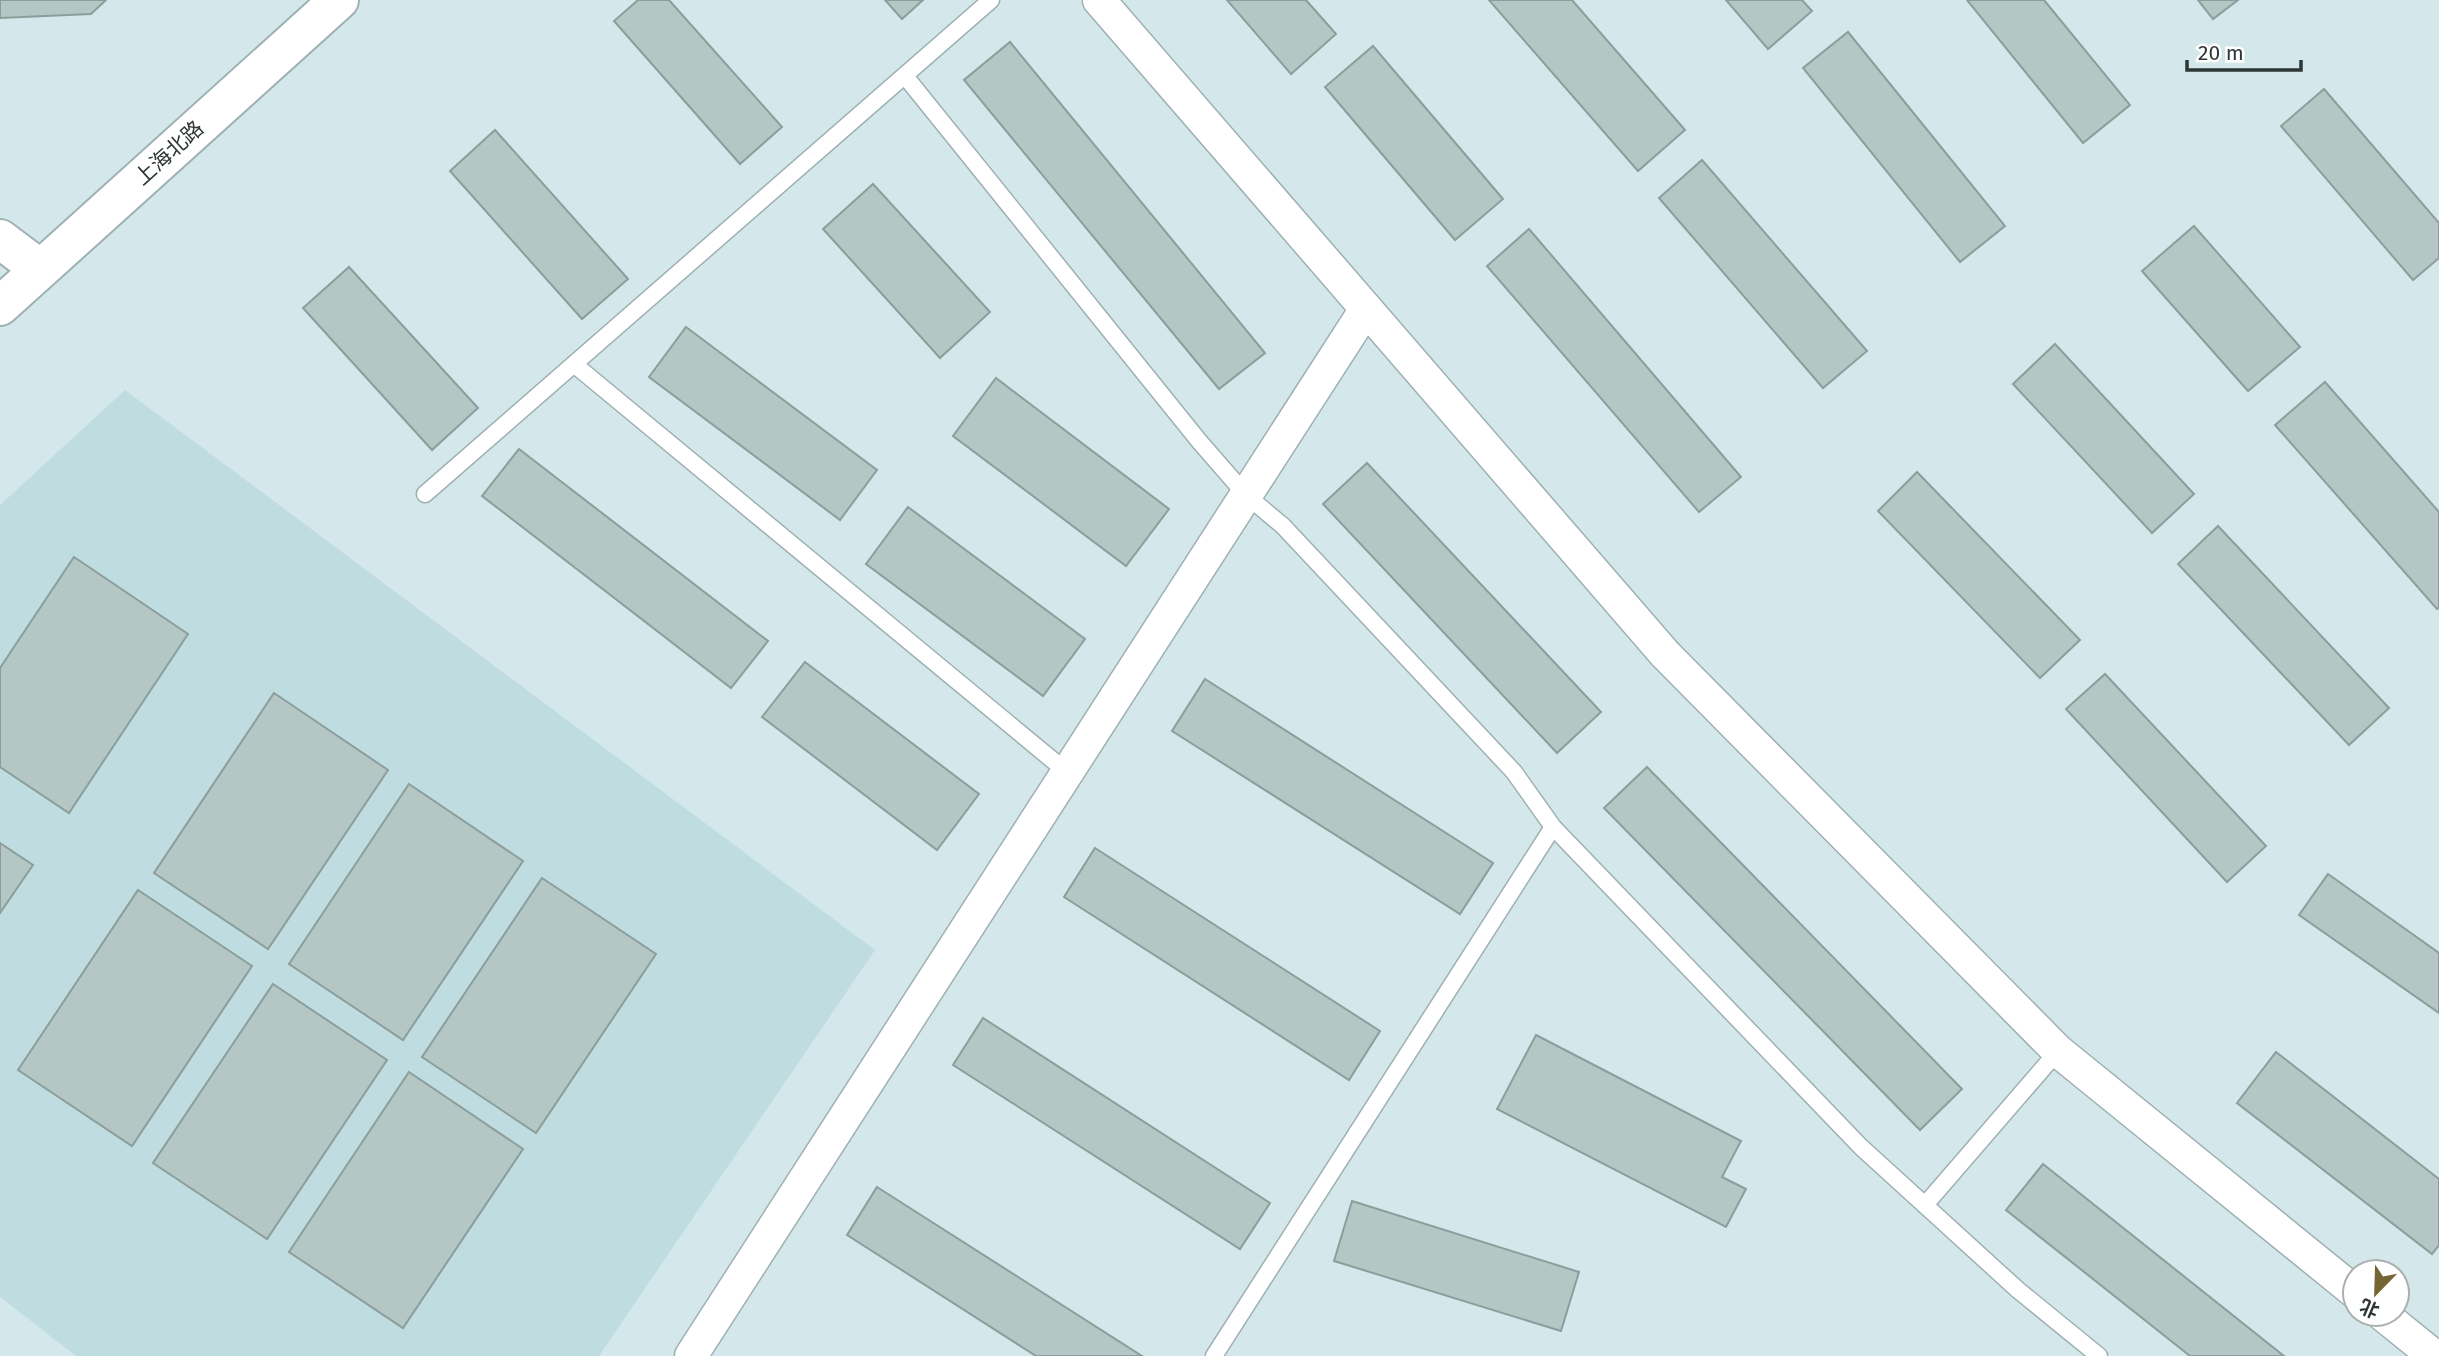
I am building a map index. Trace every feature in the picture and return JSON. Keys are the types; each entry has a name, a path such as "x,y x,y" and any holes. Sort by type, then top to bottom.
{"street":[{"name":"上海北路","path":"0,306 339,0"},
{"path":"1099,0 1665,654 2058,1051 2341,1281"},
{"path":"0,239 40,270"},
{"path":"691,1356 1366,309"},
{"path":"2399,1328 2434,1356"}],"lane":[{"path":"425,494 991,0"},
{"path":"905,76 1199,441 1246,495 1283,526 1514,772 1553,827 1861,1147 2018,1290 2099,1356"},
{"path":"575,365 1067,772"},
{"path":"1214,1356 1553,827"},
{"path":"1925,1205 2058,1051"}],"shaded area":[{"path":"125,390 875,950 599,1356 76,1356 0,1297 0,505"}],"building":[{"path":"0,0 106,0 91,14 0,18"},
{"path":"638,0 669,0 782,127 740,164 614,21"},
{"path":"885,0 923,0 902,19"},
{"path":"1227,0 1306,0 1336,34 1291,74"},
{"path":"1489,0 1572,0 1685,130 1638,171"},
{"path":"1726,0 1802,0 1812,11 1768,49"},
{"path":"1967,0 2044,0 2130,105 2083,143"},
{"path":"2198,0 2238,0 2213,19"},
{"path":"1848,32 2005,226 1960,262 1803,68"},
{"path":"1010,42 1265,353 1219,389 964,80"},
{"path":"1373,46 1503,199 1455,240 1325,87"},
{"path":"2324,89 2439,223 2439,258 2413,280 2281,126"},
{"path":"495,130 628,279 582,319 450,171"},
{"path":"1702,160 1867,351 1823,388 1659,198"},
{"path":"873,184 990,312 940,358 823,229"},
{"path":"2194,226 2300,347 2248,391 2142,271"},
{"path":"1529,229 1741,477 1699,512 1487,266"},
{"path":"349,267 478,408 432,450 303,308"},
{"path":"686,327 877,470 840,520 649,377"},
{"path":"2055,344 2194,494 2152,533 2013,384"},
{"path":"996,378 1169,509 1126,566 953,436"},
{"path":"2325,382 2439,512 2437,609 2275,425"},
{"path":"519,449 768,641 731,688 482,496"},
{"path":"1367,463 1601,712 1557,753 1323,504"},
{"path":"1917,472 2080,640 2040,678 1878,511"},
{"path":"908,507 1085,639 1043,696 866,564"},
{"path":"2218,526 2389,708 2349,745 2178,564"},
{"path":"74,557 188,634 69,813 0,767 0,668"},
{"path":"805,662 979,794 937,850 762,717"},
{"path":"2105,674 2266,846 2227,882 2066,709"},
{"path":"1205,679 1493,863 1460,914 1172,731"},
{"path":"274,693 388,770 268,949 154,873"},
{"path":"1647,767 1962,1089 1920,1130 1604,808"},
{"path":"409,784 523,861 403,1040 289,964"},
{"path":"0,843 33,865 0,913"},
{"path":"1095,848 1380,1031 1349,1080 1064,897"},
{"path":"2328,874 2439,953 2439,1013 2299,915"},
{"path":"542,878 656,954 536,1133 422,1057"},
{"path":"138,890 252,966 132,1146 18,1070"},
{"path":"273,984 387,1060 267,1239 153,1163"},
{"path":"983,1018 1270,1203 1240,1249 953,1065"},
{"path":"1536,1035 1741,1141 1722,1177 1746,1189 1726,1227 1497,1109"},
{"path":"2276,1052 2439,1179 2439,1245 2432,1254 2237,1103"},
{"path":"409,1072 523,1149 403,1328 289,1252"},
{"path":"2043,1164 2284,1356 2190,1356 2006,1210"},
{"path":"877,1187 1142,1356 1036,1356 847,1235"},
{"path":"1352,1201 1579,1272 1561,1331 1334,1261"}]}
